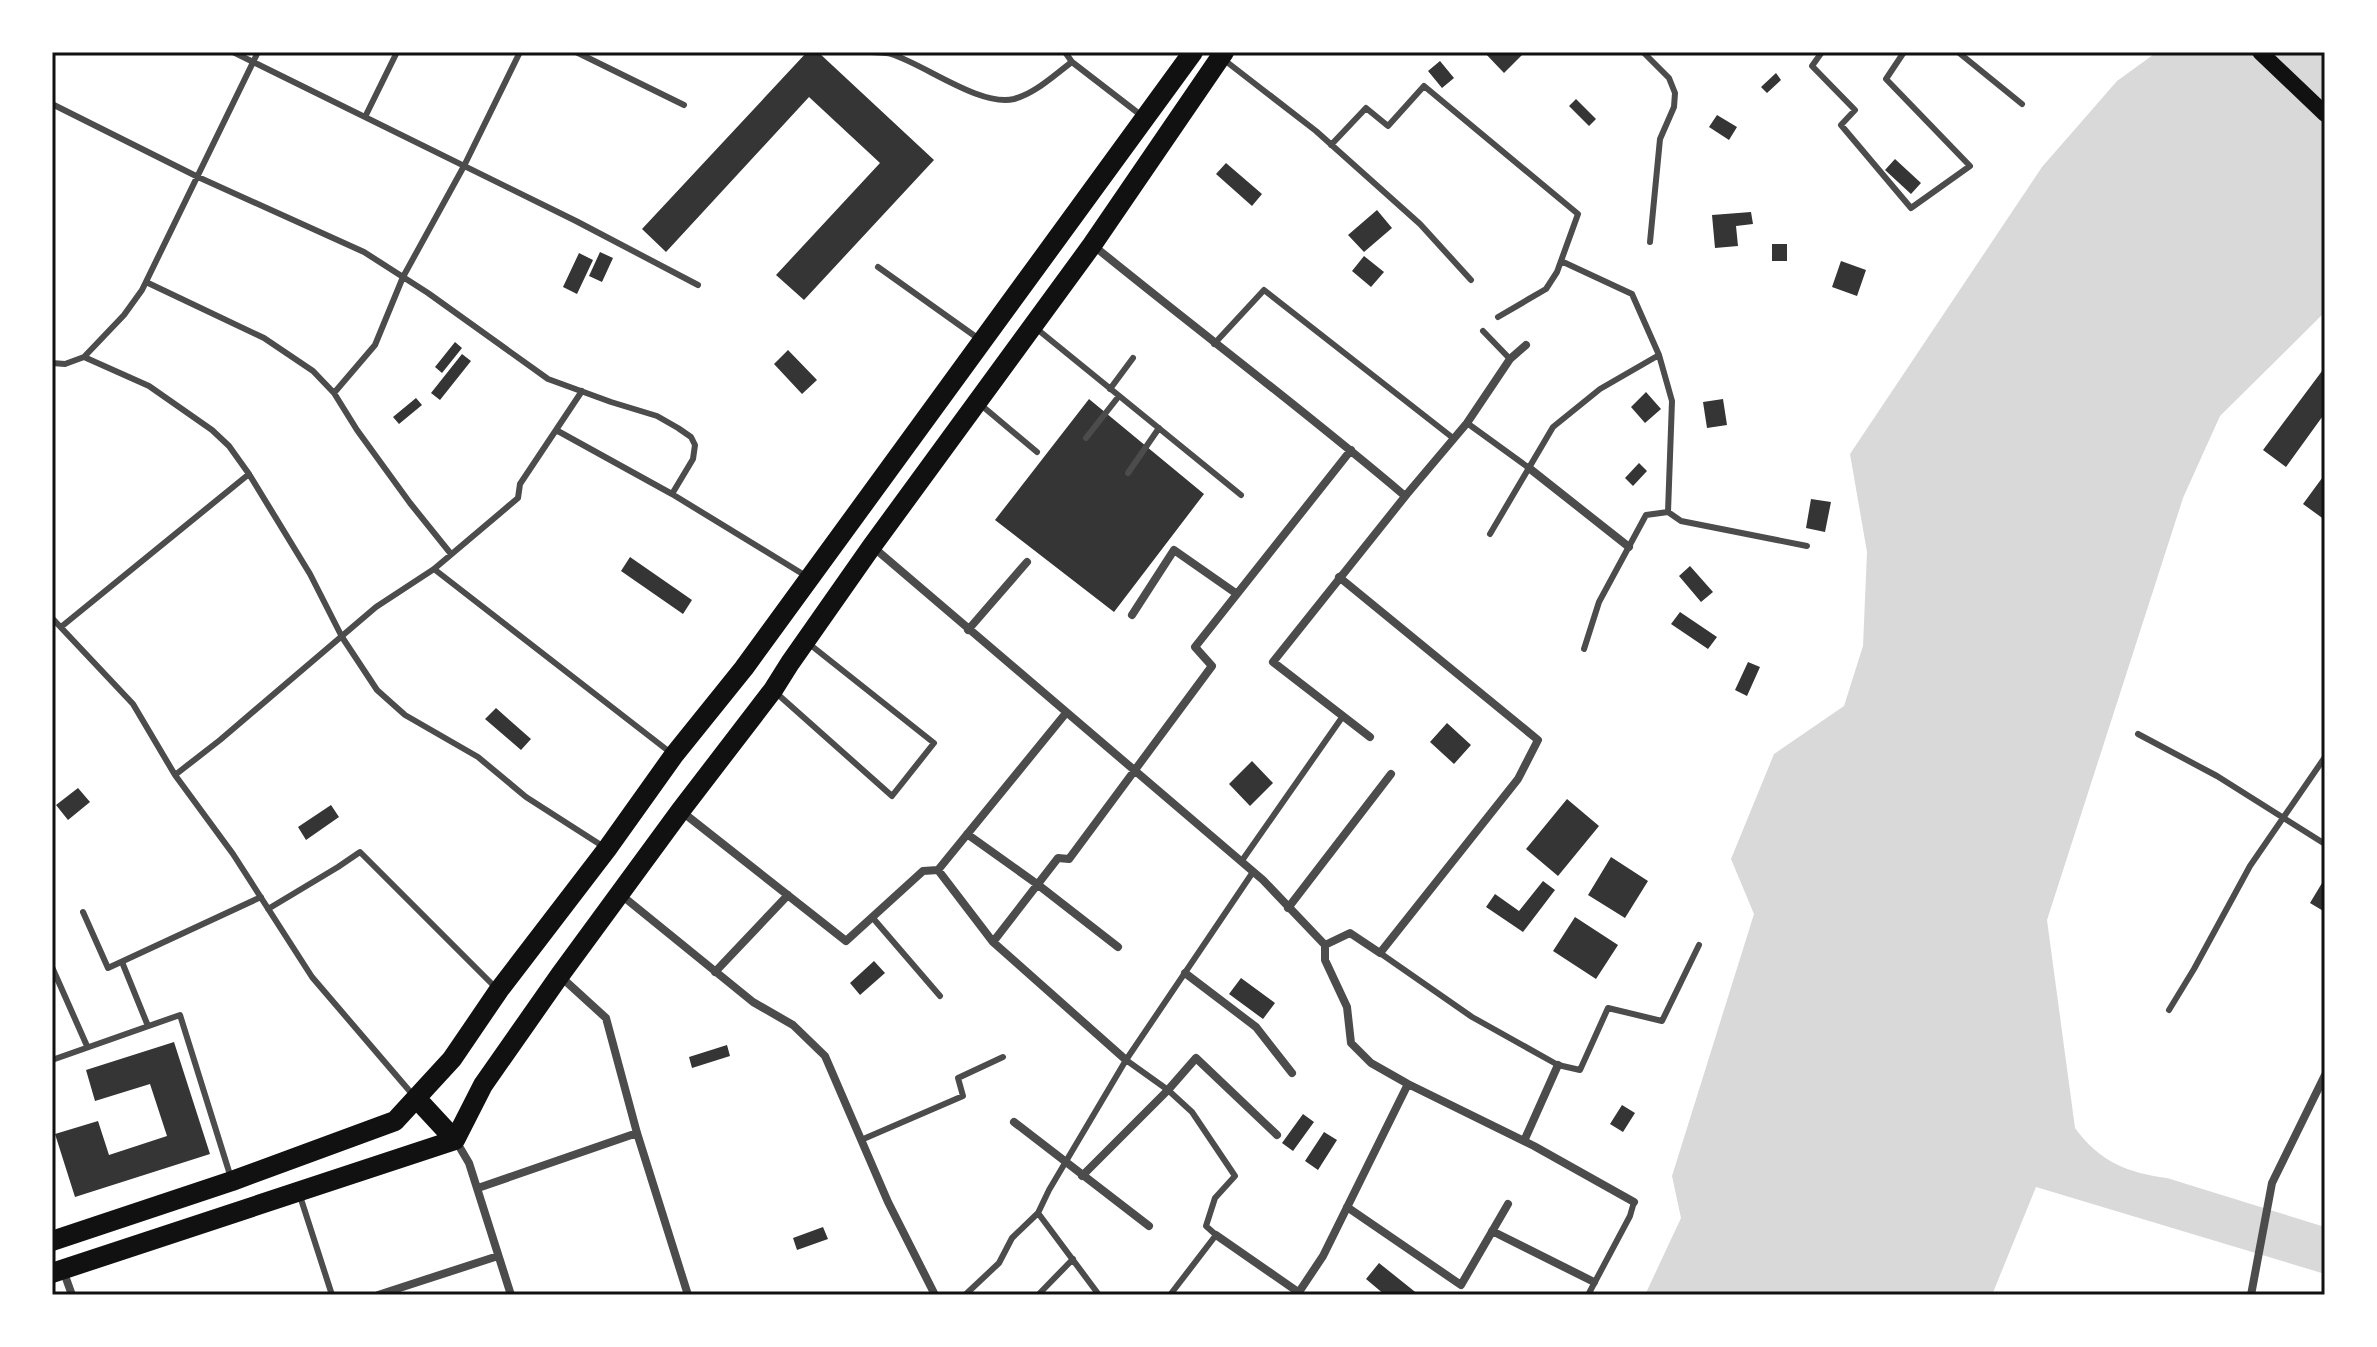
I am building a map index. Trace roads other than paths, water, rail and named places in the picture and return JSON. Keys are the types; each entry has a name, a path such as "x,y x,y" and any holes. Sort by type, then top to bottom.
{"main road":[{"path":"1193,52 764,640 499,990 452,1059 417,1099 395,1121 232,1181 53,1239 58,1271 455,1140 483,1085 560,975 773,690 872,546 1034,327 1222,54"},
{"path":"2260,52 2325,114"},
{"path":"764,640 790,663"},
{"path":"417,1099 455,1140"}],"street":[{"path":"1092,245 1405,496"},
{"path":"1370,737 1273,662 1467,423 1510,359 1526,345"},
{"path":"993,942 1058,858 1069,859 1135,772 1212,666 1195,647 1351,450"},
{"path":"1529,468 1629,547"},
{"path":"872,546 1253,872 1325,945 1325,960 1347,1007 1351,1043 1371,1063 1524,1141 1634,1202"},
{"path":"1132,615 1174,550 1237,594"},
{"path":"968,630 1027,562"},
{"path":"1325,945 1350,933 1380,953 1518,779 1538,740 1339,577"},
{"path":"681,810 846,941 923,871 938,870 1066,713"},
{"path":"1288,908 1391,774"},
{"path":"967,834 1118,947"},
{"path":"938,870 993,942 1126,1060"},
{"path":"620,893 753,1002 793,1025 825,1056 888,1202 935,1295"},
{"path":"715,972 788,895"},
{"path":"1185,973 1256,1027 1292,1073"},
{"path":"560,975 606,1018 637,1133 688,1295"},
{"path":"1082,1176 1196,1058 1277,1135"},
{"path":"1524,1141 1558,1065"},
{"path":"2251,1295 2272,1183 2325,1075"},
{"path":"1216,1235 1300,1294 1323,1256 1408,1084"},
{"path":"1014,1122 1149,1226"},
{"path":"478,1188 637,1133"},
{"path":"455,1140 469,1163 511,1295"},
{"path":"1347,1207 1461,1285 1508,1204"},
{"path":"1492,1231 1594,1282"},
{"path":"378,1295 498,1256"},
{"path":"58,1271 72,1295"}],"lane":[{"path":"233,52 698,285"},
{"path":"52,363 65,364 84,357 124,315 146,282 258,52"},
{"path":"365,117 397,52"},
{"path":"334,393 375,345 403,277 464,166 520,52"},
{"path":"576,52 684,105"},
{"path":"872,52 889,53 946,81 994,99 1012,100 1034,90 1072,62"},
{"path":"1065,52 1072,62 1145,118"},
{"path":"1643,52 1669,78 1675,93 1674,107 1660,139 1650,242"},
{"path":"1822,52 1812,66 1855,110 1841,125 1911,208 1970,166 1886,79 1904,52"},
{"path":"1958,52 2022,104"},
{"path":"1222,54 1316,131 1420,224 1471,280"},
{"path":"1331,145 1366,108 1388,126 1424,86 1578,214 1561,261 1546,289 1498,317"},
{"path":"52,104 198,177 364,252 548,379 657,416 691,437 695,445 693,459 672,494"},
{"path":"1561,261 1632,294 1659,355 1672,401 1668,512"},
{"path":"878,267 982,341"},
{"path":"146,282 264,338 303,364 334,393 394,482 451,554"},
{"path":"1214,344 1264,290 1453,438"},
{"path":"1034,327 1241,495"},
{"path":"1483,331 1510,359"},
{"path":"1490,534 1553,427 1600,389 1659,355"},
{"path":"84,357 149,386 180,406 229,446 310,574 342,637 377,690 405,715 478,757 526,797 607,849"},
{"path":"1110,389 1133,358"},
{"path":"175,775 376,607 434,569 518,498 520,484 582,391"},
{"path":"1086,438 1119,396"},
{"path":"978,403 1037,452"},
{"path":"1467,423 1529,468"},
{"path":"1128,473 1159,428"},
{"path":"556,430 672,494 809,578"},
{"path":"61,627 249,474"},
{"path":"1584,649 1599,602 1646,515 1668,512 1681,521 1807,546"},
{"path":"434,569 674,755"},
{"path":"52,618 133,704 175,775 261,897 312,977 417,1099"},
{"path":"773,690 892,796 934,743 806,641"},
{"path":"1241,862 1343,716"},
{"path":"2138,734 2217,776 2325,844"},
{"path":"2169,1010 2250,866 2325,757"},
{"path":"268,909 360,852 499,990"},
{"path":"965,1295 999,1263 1012,1238 1038,1213 1126,1060 1253,872"},
{"path":"83,912 108,968 261,897"},
{"path":"872,917 940,996"},
{"path":"1380,953 1472,1017 1558,1065 1580,1070 1608,1008 1662,1021 1699,945"},
{"path":"122,962 148,1026"},
{"path":"52,967 87,1046"},
{"path":"52,1060 180,1015 232,1181"},
{"path":"861,1140 963,1096 958,1078 1003,1057"},
{"path":"1126,1060 1168,1090 1192,1112 1235,1176 1215,1198 1206,1226 1216,1235 1170,1295"},
{"path":"299,1193 332,1295"},
{"path":"1588,1295 1630,1216 1634,1202"},
{"path":"1038,1213 1099,1295"},
{"path":"1038,1295 1073,1259"}]}
